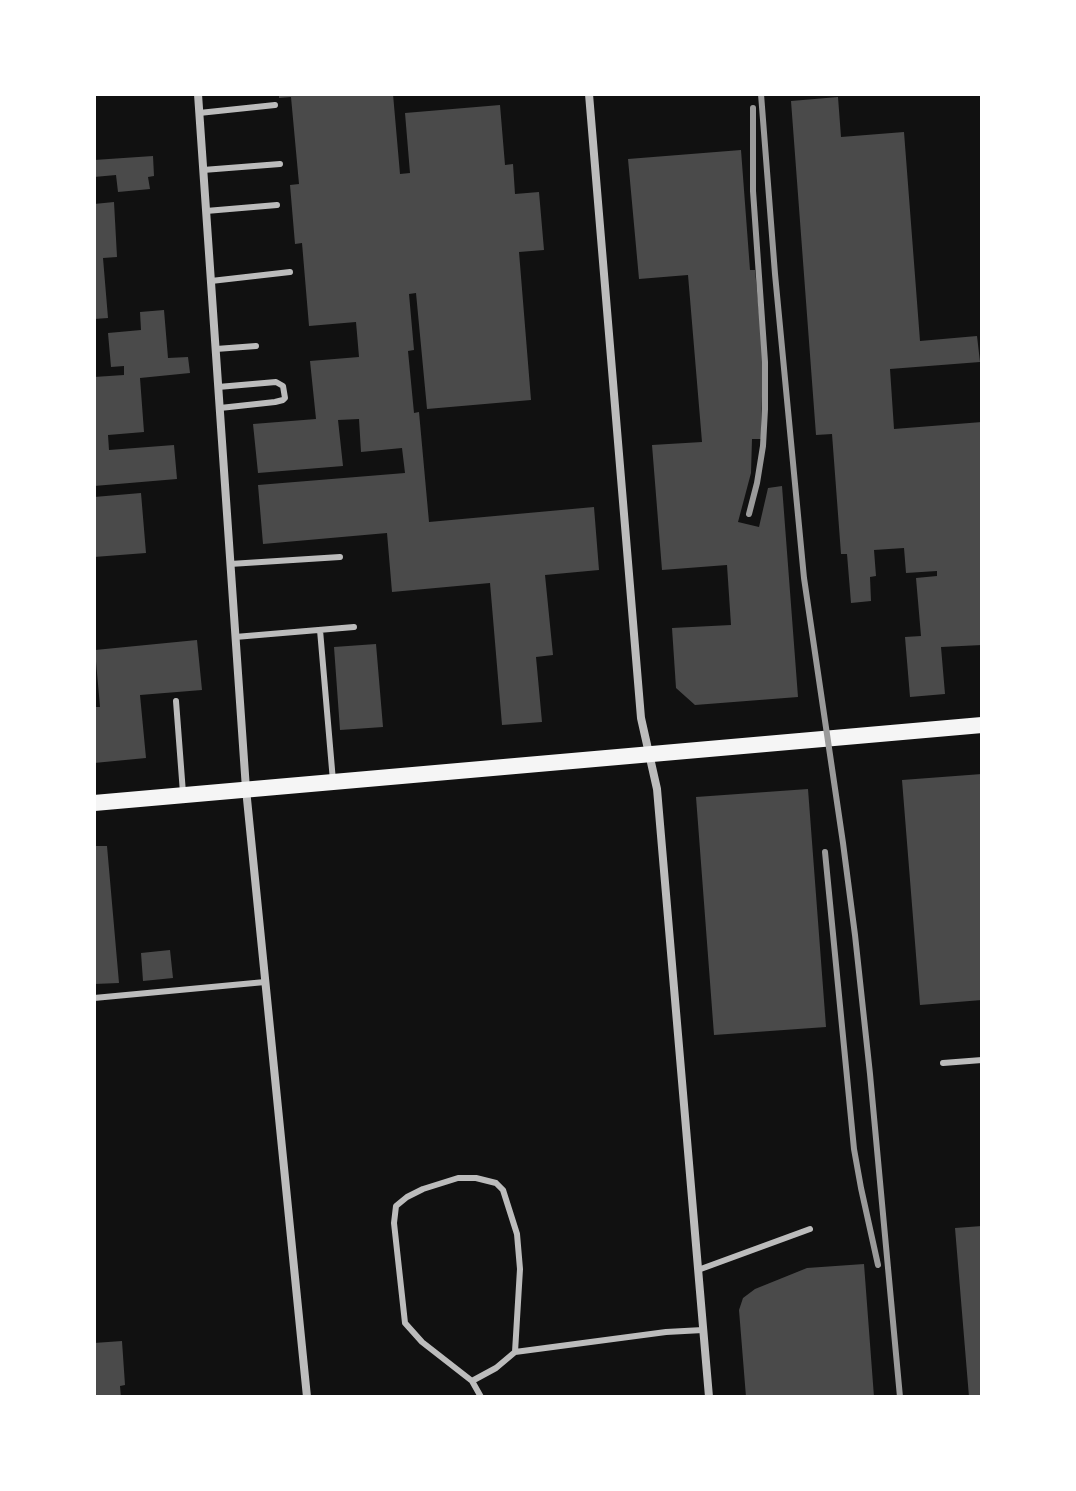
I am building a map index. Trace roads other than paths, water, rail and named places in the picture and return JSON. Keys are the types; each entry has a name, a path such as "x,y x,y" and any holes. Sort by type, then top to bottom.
{"main road":[{"path":"94,803 982,725"}],"street":[{"path":"198,94 246,789 307,1397"},
{"path":"589,94 641,718 657,789 709,1397"}],"lane":[{"path":"199,113 275,105"},
{"path":"203,170 280,164"},
{"path":"206,211 277,205"},
{"path":"211,281 290,272"},
{"path":"216,349 256,346"},
{"path":"218,387 276,382 283,386 285,398 275,402 220,408"},
{"path":"230,564 340,557"},
{"path":"235,637 354,627"},
{"path":"320,630 333,781"},
{"path":"176,701 183,795"},
{"path":"94,998 265,982"},
{"path":"943,1063 982,1060"},
{"path":"481,1397 472,1381 422,1342 405,1323 394,1223 396,1206 407,1197 440,1182 458,1178 496,1183 503,1190 517,1234 520,1269 515,1352"},
{"path":"698,1270 810,1229"},
{"path":"472,1381 496,1368 515,1352 703,1330"}],"railway":[{"path":"761,94 804,578 855,935 900,1397"},
{"path":"749,514 763,446 765,409 765,362 753,191 753,108"},
{"path":"825,852 854,1149 878,1265"}]}
